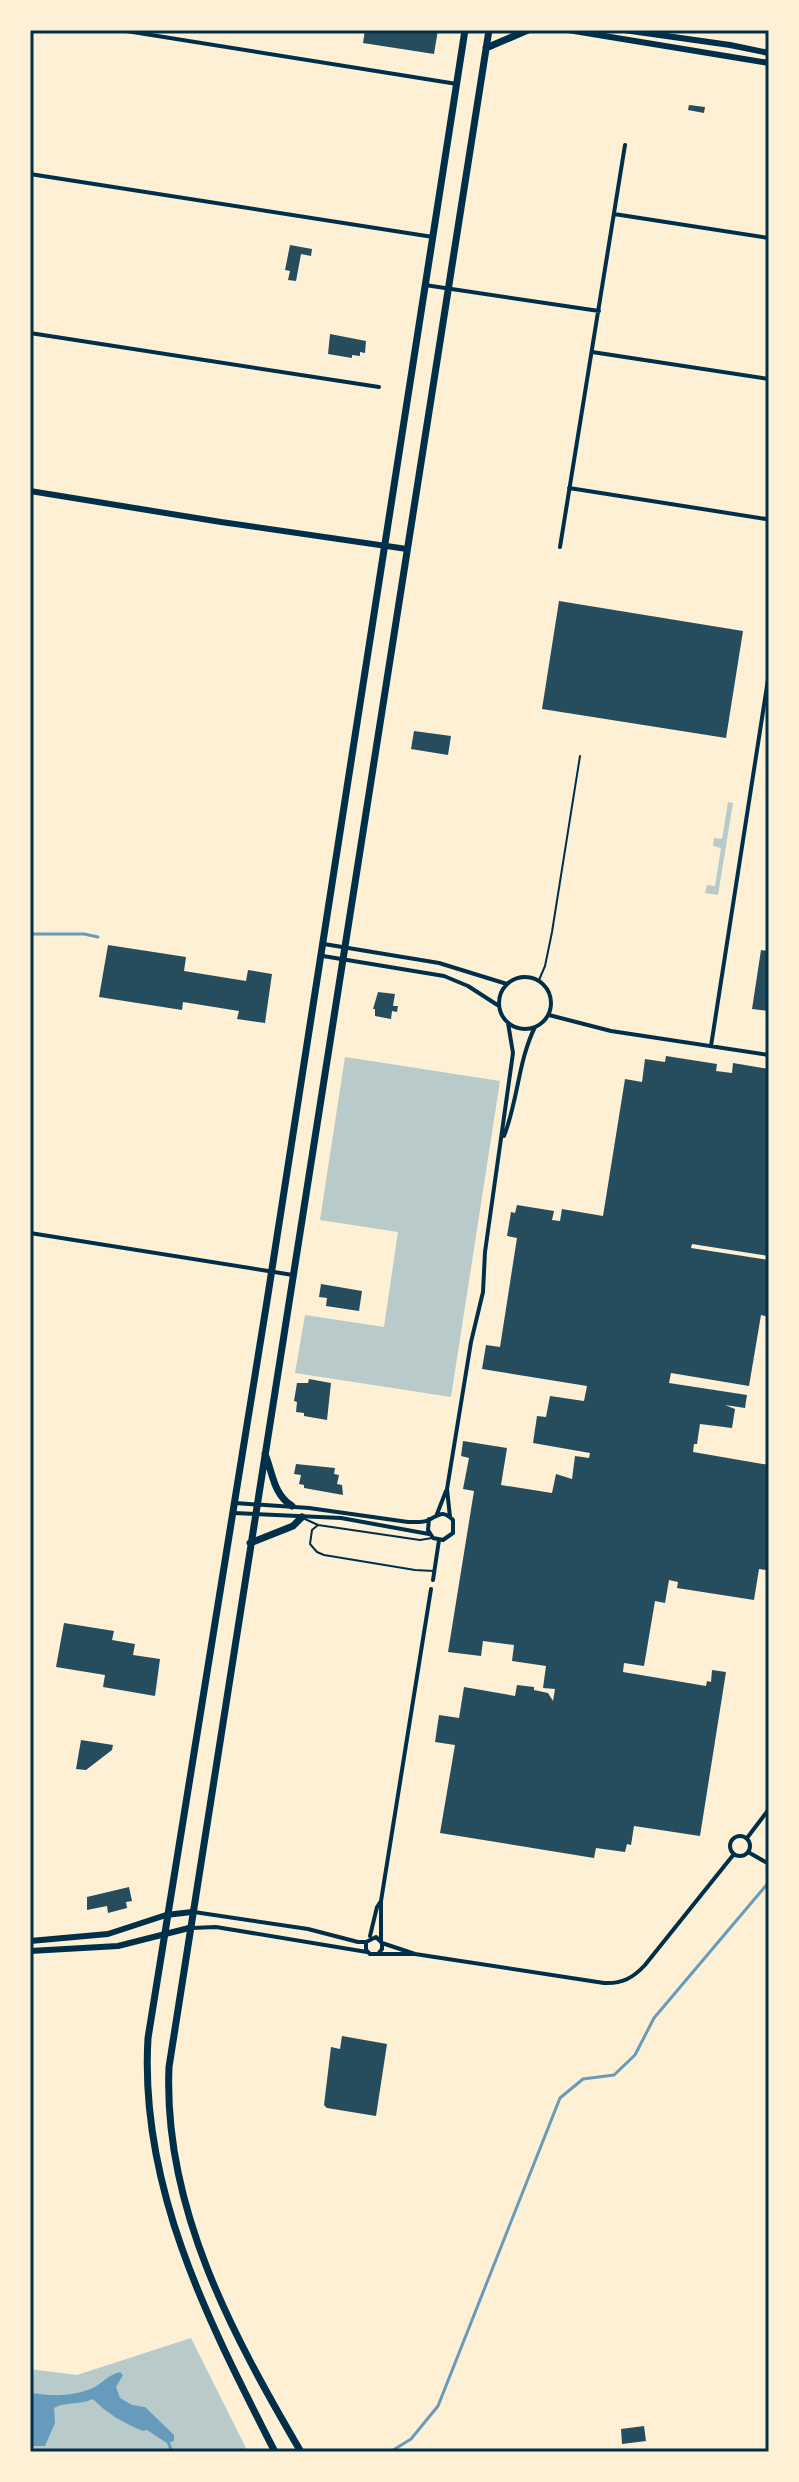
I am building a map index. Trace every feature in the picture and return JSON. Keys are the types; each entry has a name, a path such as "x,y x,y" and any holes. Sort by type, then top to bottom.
{"main road":[{"path":"275,2452 197,2288 172,2224 158,2172 149,2117 149,2021 272,1271 465,30"},
{"path":"301,2452 245,2351 211,2279 191,2223 176,2168 169,2121 169,2067 489,30"},
{"path":"486,48 528,30"},
{"path":"568,30 769,63"},
{"path":"624,30 717,42 769,53"},
{"path":"30,491 407,549"},
{"path":"264,1452 275,1476 278,1492 292,1506"},
{"path":"250,1543 293,1526 302,1517"},
{"path":"30,1941 108,1934 166,1915 192,1912"},
{"path":"30,1951 118,1946 189,1928"}],"street":[{"path":"120,30 457,84"},
{"path":"560,547 625,145"},
{"path":"30,174 433,237"},
{"path":"614,214 769,238"},
{"path":"425,285 599,311"},
{"path":"30,333 379,387"},
{"path":"592,352 769,379"},
{"path":"569,488 766,519"},
{"path":"711,1046 769,673"},
{"path":"321,943 439,963 507,984"},
{"path":"233,1503 292,1506 408,1522 429,1519 437,1514 447,1489 471,1342 483,1292 485,1252 513,1053 508,1023 499,1006 468,986 444,976 320,955"},
{"path":"499,1006 502,990 522,976 539,980 550,992 549,1015 535,1027 524,1053 515,1102 502,1141"},
{"path":"549,1015 594,1027 769,1055"},
{"path":"508,1023 521,1029 535,1027"},
{"path":"30,1233 293,1275"},
{"path":"231,1513 341,1518 447,1539 453,1533 454,1524 450,1517 447,1489"},
{"path":"437,1514 450,1517"},
{"path":"429,1519 427,1527 434,1538 433,1580"},
{"path":"378,1954 382,1949 381,1901 431,1589"},
{"path":"747,1838 769,1809"},
{"path":"741,1835 747,1838 750,1843 748,1852 742,1856 734,1854 730,1845 732,1839 741,1835"},
{"path":"748,1852 769,1864"},
{"path":"189,1928 216,1927 378,1954 415,1954 604,1983 623,1982 645,1965 734,1854"},
{"path":"367,1952 381,1901"},
{"path":"192,1912 368,1940 376,1937 415,1954"}],"lane":[{"path":"539,980 552,932 580,756"},
{"path":"302,1517 318,1525 420,1540 434,1538"},
{"path":"318,1525 312,1530 310,1544 324,1555 434,1571"}],"shaded area":[{"path":"728,802 733,803 718,895 705,893 707,885 715,886 721,848 713,846 714,838 722,839"},
{"path":"345,1057 500,1081 451,1397 295,1373 305,1315 384,1327 398,1232 320,1220"},
{"path":"191,2338 248,2452 30,2452 30,2369 77,2375"}],"water":[{"path":"120,2372 123,2375 116,2387 120,2398 132,2405 145,2407 174,2435 174,2441 167,2443 147,2430 123,2421 93,2399 54,2408 55,2423 45,2446 30,2446 30,2393 77,2393 93,2388"}],"building":[{"path":"365,30 438,30 434,54 363,43"},
{"path":"689,105 705,107 704,113 688,110"},
{"path":"290,245 312,249 311,256 301,254 296,281 288,280 290,271 285,270"},
{"path":"330,334 366,341 365,353 352,355 352,358 328,354"},
{"path":"559,601 743,631 726,738 542,709"},
{"path":"414,731 451,736 448,755 411,749"},
{"path":"108,945 186,957 184,971 246,981 248,970 272,974 265,1023 237,1019 239,1011 183,1002 182,1010 99,997"},
{"path":"761,950 769,951 769,1011 752,1009"},
{"path":"378,992 395,994 393,1006 398,1006 397,1012 392,1011 391,1019 375,1016 373,1009"},
{"path":"666,1056 717,1064 716,1071 732,1073 733,1063 769,1069 769,1256 692,1244 691,1248 769,1260 769,1317 761,1315 749,1386 671,1373 669,1383 747,1395 745,1408 725,1405 735,1409 732,1428 700,1424 693,1452 769,1465 767,1570 759,1569 754,1600 677,1588 678,1582 669,1580 665,1603 655,1601 644,1666 624,1663 623,1672 706,1686 707,1681 711,1682 712,1670 726,1672 700,1836 634,1826 631,1845 627,1844 625,1852 596,1848 594,1858 440,1833 455,1745 435,1742 439,1715 459,1718 464,1687 515,1696 517,1685 534,1687 534,1690 548,1693 553,1701 555,1689 543,1688 546,1666 512,1661 514,1645 483,1641 481,1656 448,1652 474,1491 463,1489 469,1458 461,1456 463,1441 507,1448 501,1485 552,1493 556,1474 572,1479 575,1456 589,1458 590,1453 533,1443 537,1416 546,1417 550,1396 584,1401 587,1386 482,1369 486,1345 500,1347 517,1238 507,1236 511,1212 515,1213 517,1205 554,1211 552,1220 560,1221 562,1209 603,1216 625,1079 642,1082 645,1059 665,1062"},
{"path":"321,1284 362,1291 359,1311 326,1306 327,1298 319,1297"},
{"path":"309,1379 331,1383 327,1420 296,1412 297,1383 308,1383"},
{"path":"296,1464 335,1468 334,1474 339,1475 337,1484 342,1485 343,1495 304,1488 299,1484 301,1475 294,1474"},
{"path":"64,1623 114,1631 112,1640 135,1644 133,1655 160,1659 155,1696 103,1687 105,1675 56,1667"},
{"path":"81,1740 113,1745 112,1750 86,1770 76,1769"},
{"path":"129,1887 132,1901 126,1902 127,1908 108,1913 107,1906 87,1910 87,1897"},
{"path":"342,2036 387,2044 376,2116 324,2105 331,2047 340,2049"},
{"path":"644,2426 646,2441 622,2444 621,2429"}],"waterway":[{"path":"30,934 98,937"},
{"path":"390,2452 411,2439 438,2406 560,2098 583,2079 614,2075 635,2055 654,2018 769,1882"},
{"path":"167,2439 172,2452"}]}
